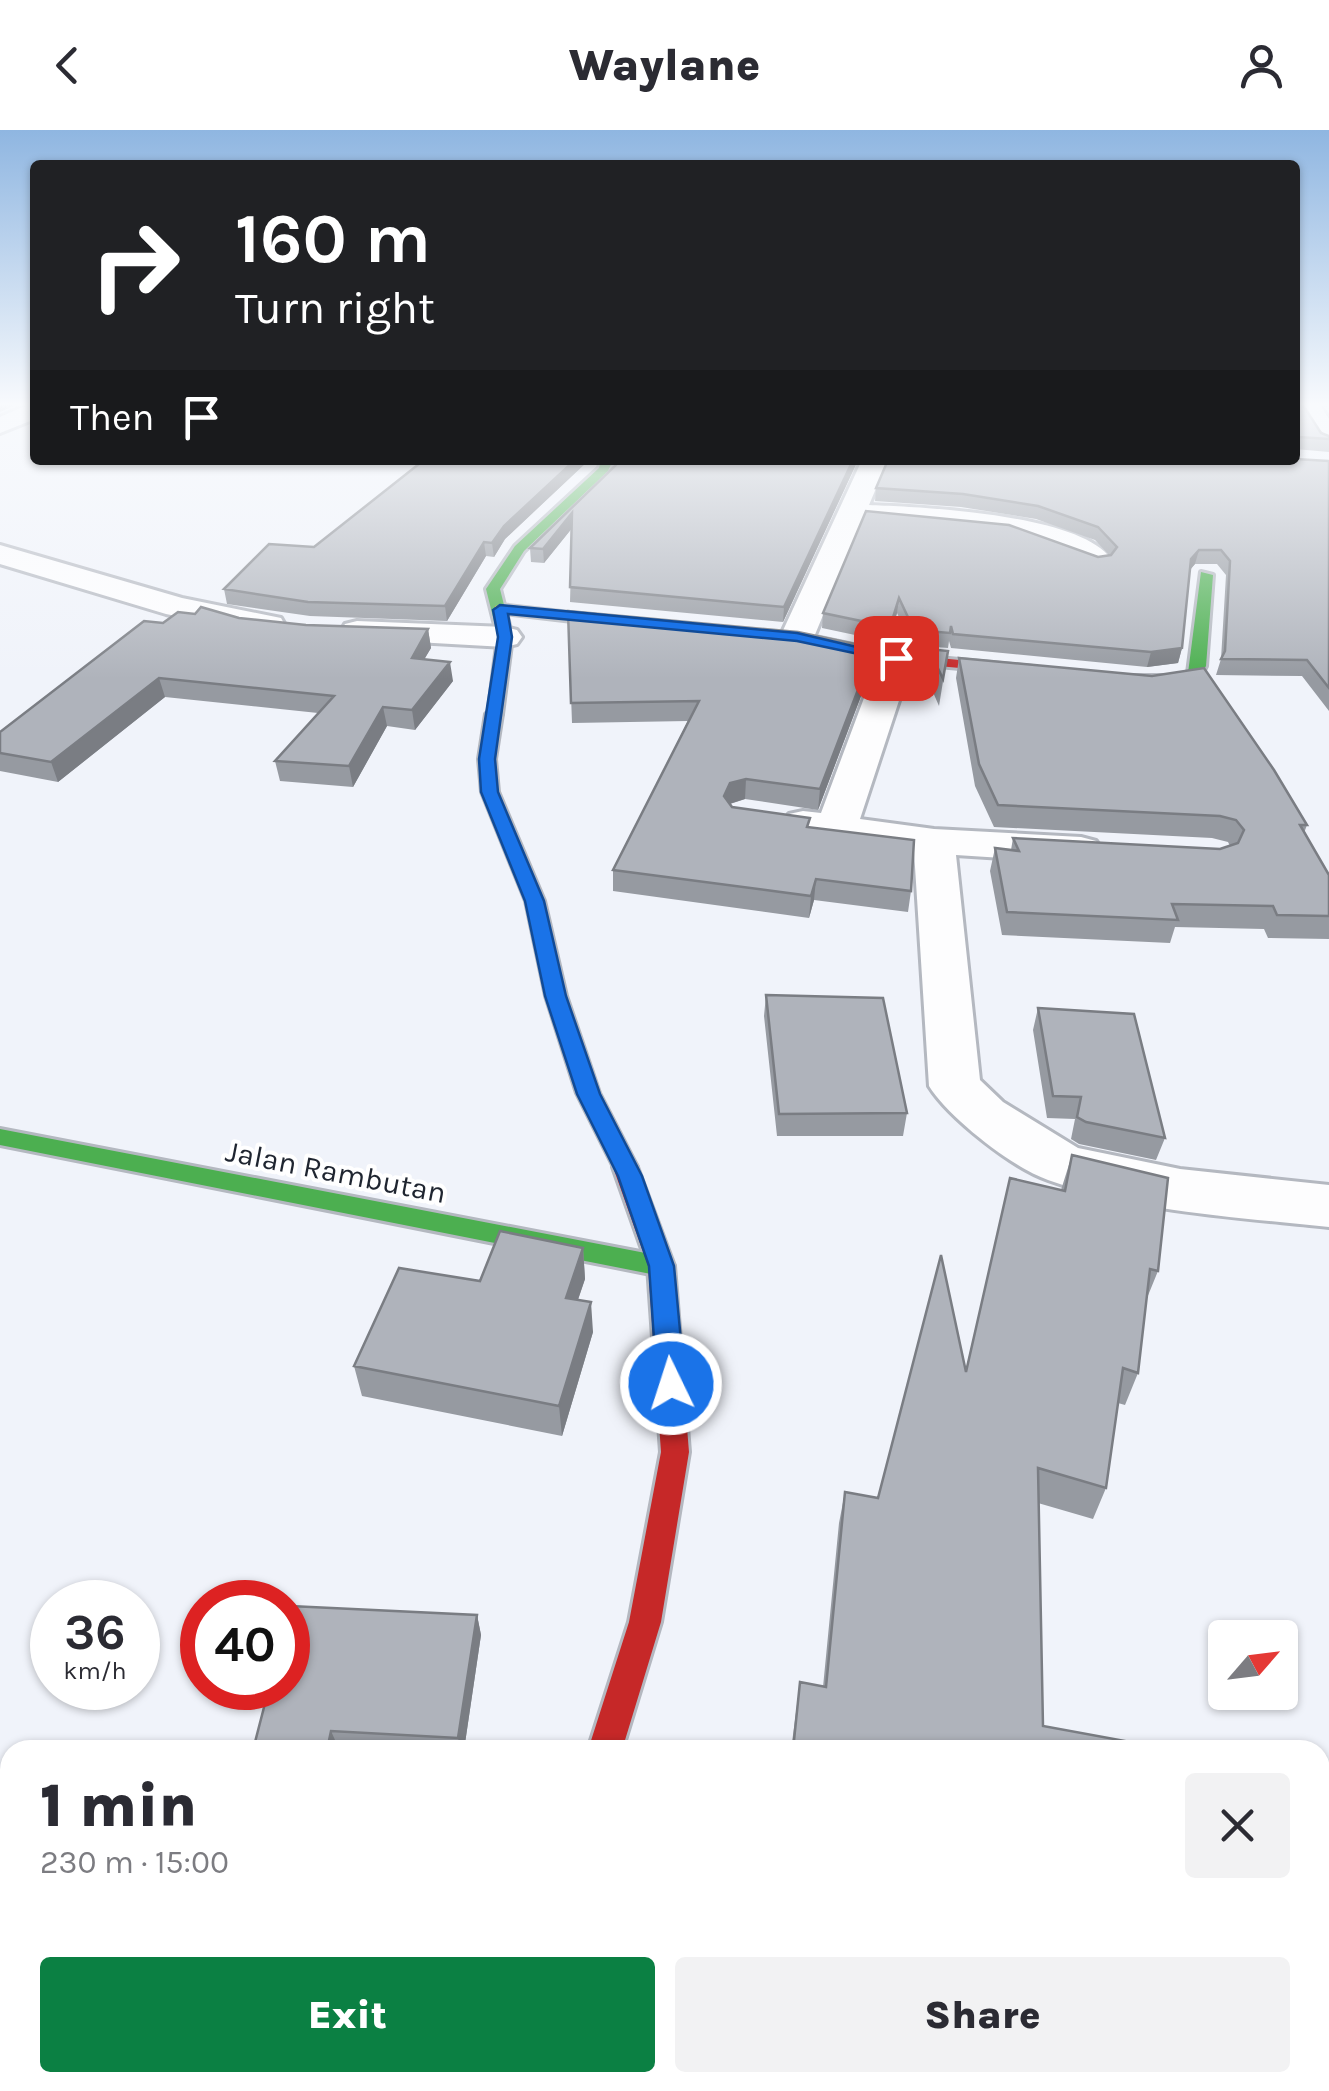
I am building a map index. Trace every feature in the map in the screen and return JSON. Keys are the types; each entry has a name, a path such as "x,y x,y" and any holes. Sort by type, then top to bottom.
{"street":[{"path":"575,497 519,549 493,589 502,623 487,759 490,792 534,901 556,996 588,1094 630,1176 661,1266 674,1452 646,1622 608,1740"},
{"path":"857,497 788,636 896,658 1051,673"},
{"path":"850,512 1020,526 1063,540 1096,559"},
{"path":"0,554 177,607 244,623 294,628"},
{"path":"1108,678 1147,682 1194,676 1199,666 1206,575"},
{"path":"330,630 502,623 671,628"},
{"path":"836,828 896,658"},
{"path":"764,818 934,842 1121,852"},
{"path":"934,842 955,1086 984,1115 1064,1165 1180,1190 1329,1206"},
{"name":"Jalan Rambutan","path":"0,1137 661,1266"}],"building":[{"path":"378,497 536,497 492,543 484,542 445,606 308,602 224,589 269,544 314,547"},
{"path":"583,497 836,497 784,607 570,587 572,513 543,549 530,548"},
{"path":"979,497 1329,497 1329,688 1307,660 1221,659 1225,651 1230,561 1221,550 1199,550 1191,559 1182,648 1151,652 953,634 951,626 950,633 914,630 899,598 890,627 823,613 866,511 1009,525 1098,557 1111,555 1117,547 1098,527 1038,506"},
{"path":"201,607 239,618 306,625 428,629 412,658 450,662 412,710 383,707 349,766 275,761 334,696 159,678 51,762 0,753 0,732 144,621 163,623 178,612 195,614"},
{"path":"568,611 798,632 874,648 820,789 746,779 730,783 724,796 732,807 810,818 807,827 914,840 911,891 816,879 811,896 613,870 699,701 571,703"},
{"path":"929,649 948,651 943,679"},
{"path":"959,658 1152,676 1204,668 1307,825 1300,825 1329,875 1329,916 1277,915 1273,906 1172,904 1178,920 1007,912 995,848 1019,851 1013,838 1220,849 1238,843 1244,830 1236,820 1220,816 998,805 979,764"},
{"path":"766,995 883,998 907,1113 779,1114"},
{"path":"1038,1008 1134,1014 1165,1138 1086,1122 1077,1117 1081,1097 1053,1096"},
{"path":"1072,1155 1168,1178 1158,1271 1150,1269 1138,1373 1123,1368 1106,1488 1038,1468 1043,1726 1120,1740 794,1740 800,1682 826,1687 845,1492 878,1498 941,1255 966,1372 1010,1178 1065,1191"},
{"path":"500,1231 583,1248 566,1298 591,1302 559,1406 354,1366 399,1268 480,1281"},
{"path":"310,1607 477,1615 458,1738 331,1731 329,1740 256,1740 263,1710 310,1710"}],"traffic: fast":[{"path":"494,714 505,637 493,589 519,549 575,497"},
{"path":"1128,680 1176,681 1194,676 1199,666 1206,575"},
{"path":"0,1137 661,1266"}],"traffic: slow":[{"path":"500,609 641,625"},
{"path":"494,714 487,759 490,792 535,901 556,996 588,1093 625,1167"}],"traffic: jam":[{"path":"801,638 896,658 1033,671"},
{"path":"608,1740 645,1622 675,1452 661,1266 625,1167"}],"route":[{"path":"671,1384 661,1266 630,1176 588,1094 556,996 534,901 490,792 487,759 505,637 500,610 797,637 896,658"}]}
